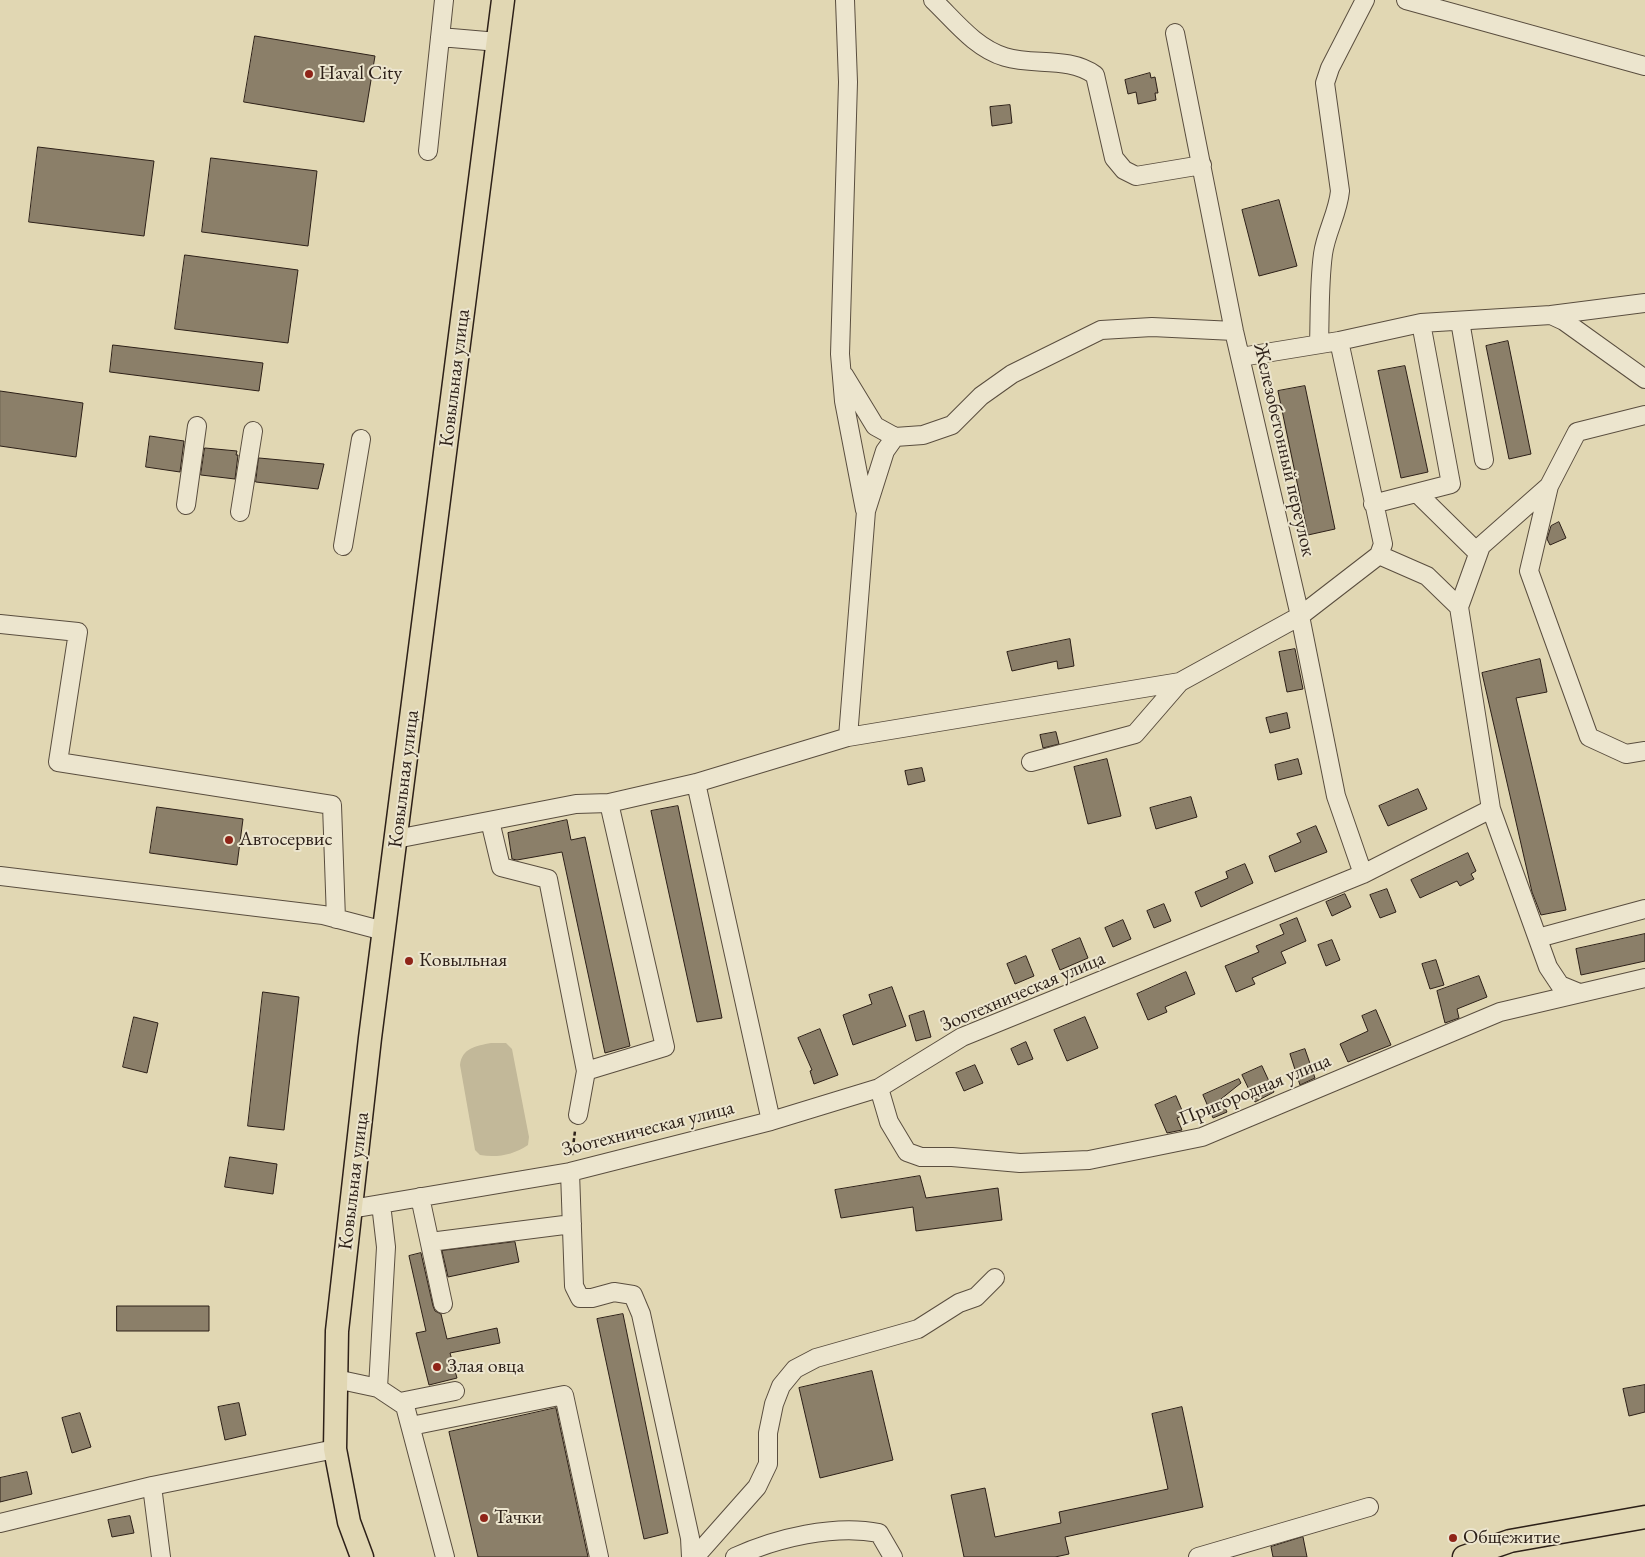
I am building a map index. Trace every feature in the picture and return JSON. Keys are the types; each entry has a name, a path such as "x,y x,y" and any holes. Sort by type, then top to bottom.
{"main road":[{"name":"Ковыльная улица","path":"362,1557 349,1522 335,1449 337,1331 384,930 503,0"},
{"path":"1464,1557 1510,1540 1645,1517"}],"street":[{"path":"428,151 444,0"},
{"path":"845,0 848,82 840,354 844,401 866,511"},
{"path":"933,0 978,44 1005,57 1073,65 1086,68 1095,75 1114,158 1124,170 1136,176 1202,165"},
{"path":"1319,344 1323,255 1326,237 1339,204 1340,191 1325,83 1330,68 1366,0"},
{"path":"1406,0 1645,66"},
{"name":"Железобетонный переулок","path":"1175,33 1234,331 1300,616 1336,796 1363,874"},
{"path":"440,36 498,42"},
{"path":"1241,357 1339,341 1421,323 1551,315 1645,303"},
{"path":"1551,315 1564,321 1645,379"},
{"path":"1460,321 1484,460"},
{"path":"1373,504 1451,484 1421,323"},
{"path":"841,370 875,426 895,437 923,435 952,425 980,396 1012,374 1101,330 1152,327 1234,331"},
{"path":"396,840 576,804 609,802 696,783 848,737 1180,682 1300,616 1379,554 1383,544 1339,341"},
{"path":"1644,753 1626,754 1589,737 1529,571 1549,486 1578,432 1645,415"},
{"path":"186,505 196,426"},
{"path":"240,512 253,431"},
{"path":"848,737 866,511 885,452 895,437"},
{"path":"344,546 361,439"},
{"path":"1549,486 1481,546 1460,607 1491,808 1548,967 1560,985 1577,992"},
{"path":"1417,493 1478,553"},
{"path":"1379,554 1427,576 1460,607"},
{"path":"0,624 78,632 58,762 332,805 336,918"},
{"path":"1031,762 1135,734 1180,682"},
{"path":"696,783 771,1120"},
{"path":"586,1071 665,1047 609,802"},
{"name":"Зоотехническая улица","path":"351,1209 570,1172 771,1120 879,1088 962,1037 1363,874 1491,808"},
{"path":"490,821 501,867 548,879 586,1071 578,1115"},
{"path":"0,876 336,918 384,930"},
{"path":"1538,938 1645,909"},
{"name":"Пригородная улица","path":"879,1088 890,1122 907,1152 921,1157 952,1156 1020,1163 1089,1160 1202,1137 1500,1012 1577,992 1645,978"},
{"path":"570,1172 574,1286 580,1298 592,1298 614,1292 633,1295 641,1314 693,1557"},
{"path":"420,1197 443,1304"},
{"path":"378,1388 386,1247 381,1204"},
{"path":"430,1242 572,1224"},
{"path":"693,1557 757,1487 768,1464 768,1433 774,1404 781,1386 794,1369 816,1358 918,1329 959,1303 976,1297 995,1278"},
{"path":"336,1379 378,1388 405,1406 445,1557"},
{"path":"400,1402 455,1391"},
{"path":"411,1426 564,1395 599,1557"},
{"path":"0,1523 152,1486 335,1449"},
{"path":"152,1486 161,1557"},
{"path":"1200,1557 1244,1551 1369,1507"},
{"path":"735,1557 796,1536 861,1530 879,1533 893,1557"}],"path":[{"path":"570,1172 578,1115"}],"shaded area":[{"path":"491,1043 506,1043 512,1049 529,1137 528,1145 505,1155 493,1156 480,1155 475,1150 460,1065 461,1059 467,1051"}],"building":[{"path":"255,36 375,56 364,122 244,102"},
{"path":"1150,73 1151,78 1155,77 1158,93 1155,93 1156,100 1138,104 1136,92 1128,94 1125,80"},
{"path":"1010,105 1012,123 992,126 990,107"},
{"path":"38,147 154,161 144,236 29,222"},
{"path":"211,158 317,171 308,246 202,232"},
{"path":"1279,200 1297,266 1259,276 1242,210"},
{"path":"185,255 298,270 288,343 175,329"},
{"path":"1508,341 1531,454 1509,459 1486,346"},
{"path":"113,345 263,363 259,391 110,372"},
{"path":"1405,366 1428,472 1401,478 1378,371"},
{"path":"1305,386 1335,529 1308,535 1278,391"},
{"path":"0,391 83,403 76,457 0,446"},
{"path":"150,436 184,441 180,472 146,467"},
{"path":"205,448 237,451 235,479 201,475"},
{"path":"259,458 324,464 318,489 256,482"},
{"path":"1559,522 1566,538 1550,545 1547,539 1551,526"},
{"path":"1070,639 1074,666 1058,669 1057,661 1012,671 1007,652"},
{"path":"1295,649 1303,689 1287,692 1279,652"},
{"path":"1540,659 1547,692 1516,698 1566,910 1541,915 1532,892 1482,673"},
{"path":"1287,713 1290,728 1270,733 1266,718"},
{"path":"1056,732 1059,744 1043,748 1040,735"},
{"path":"1107,759 1121,816 1088,824 1074,767"},
{"path":"1298,759 1302,774 1278,780 1275,765"},
{"path":"922,768 925,781 908,785 905,771"},
{"path":"1418,789 1427,809 1388,826 1379,806"},
{"path":"1191,797 1197,817 1156,829 1150,808"},
{"path":"678,806 722,1018 697,1022 651,811"},
{"path":"157,807 243,819 237,865 150,853"},
{"path":"567,820 571,840 585,837 630,1046 605,1053 562,852 517,860 512,859 508,833"},
{"path":"1316,826 1327,852 1275,872 1269,856 1301,842 1297,834"},
{"path":"1468,853 1476,871 1471,874 1474,879 1460,886 1457,881 1420,898 1411,880"},
{"path":"1245,864 1253,883 1201,907 1195,892 1228,878 1226,872"},
{"path":"1387,889 1396,912 1380,918 1370,895"},
{"path":"1345,894 1351,907 1332,916 1326,902"},
{"path":"1164,904 1171,921 1154,928 1147,911"},
{"path":"1297,918 1306,941 1281,952 1286,963 1252,978 1255,984 1236,992 1225,966 1259,952 1256,946 1284,934 1280,925"},
{"path":"1123,920 1131,939 1113,947 1105,928"},
{"path":"1645,934 1645,961 1581,975 1576,949"},
{"path":"1080,938 1088,958 1060,970 1052,950"},
{"path":"1332,940 1340,960 1326,966 1318,945"},
{"path":"1026,956 1034,976 1015,984 1007,964"},
{"path":"1436,960 1444,985 1430,989 1422,964"},
{"path":"1186,972 1195,994 1165,1007 1167,1012 1148,1020 1137,994"},
{"path":"1479,976 1487,997 1457,1009 1459,1018 1445,1023 1437,991"},
{"path":"892,987 906,1026 853,1045 843,1015 872,1004 869,995"},
{"path":"263,992 299,997 284,1130 248,1126"},
{"path":"1376,1010 1391,1045 1348,1062 1340,1044 1368,1031 1362,1016"},
{"path":"924,1011 931,1037 916,1041 909,1016"},
{"path":"134,1017 158,1023 147,1073 123,1067"},
{"path":"1085,1017 1098,1048 1067,1061 1054,1030"},
{"path":"820,1029 838,1075 814,1084 810,1071 812,1070 798,1038"},
{"path":"1026,1042 1033,1059 1018,1065 1011,1049"},
{"path":"1305,1049 1315,1078 1300,1085 1290,1054"},
{"path":"975,1065 983,1083 964,1091 956,1073"},
{"path":"1262,1066 1274,1092 1255,1102 1242,1075"},
{"path":"1239,1079 1241,1083 1221,1099 1227,1112 1213,1118 1203,1095"},
{"path":"1176,1096 1184,1115 1177,1118 1182,1130 1167,1133 1155,1105"},
{"path":"230,1157 277,1164 273,1194 225,1187"},
{"path":"920,1176 926,1198 998,1188 1002,1220 916,1231 913,1207 841,1218 835,1190"},
{"path":"515,1242 519,1262 448,1277 442,1251"},
{"path":"421,1253 433,1306 435,1311 441,1314 447,1339 497,1328 500,1343 450,1353 457,1378 429,1385 416,1333 426,1331 409,1256"},
{"path":"117,1306 209,1306 209,1331 117,1331"},
{"path":"623,1314 668,1533 644,1539 597,1319"},
{"path":"872,1371 893,1460 820,1478 799,1388"},
{"path":"1645,1385 1645,1412 1629,1416 1623,1389"},
{"path":"239,1403 246,1435 225,1440 218,1407"},
{"path":"1182,1407 1203,1507 1065,1537 1069,1554 1055,1557 964,1557 951,1495 985,1488 995,1537 1061,1523 1059,1512 1168,1489 1152,1414"},
{"path":"556,1408 588,1557 478,1557 449,1432"},
{"path":"80,1413 91,1447 72,1453 62,1418"},
{"path":"27,1472 32,1494 0,1502 0,1478"},
{"path":"130,1516 134,1533 112,1537 108,1520"},
{"path":"1303,1537 1307,1557 1273,1557 1271,1547"}],"place":[{"name":"Haval Сity","path":"309,74"},
{"name":"Автосервис","path":"229,840"},
{"name":"Ковыльная","path":"409,961"},
{"name":"Злая овца","path":"437,1367"},
{"name":"Тачки","path":"484,1518"},
{"name":"Общежитие","path":"1453,1538"}]}
